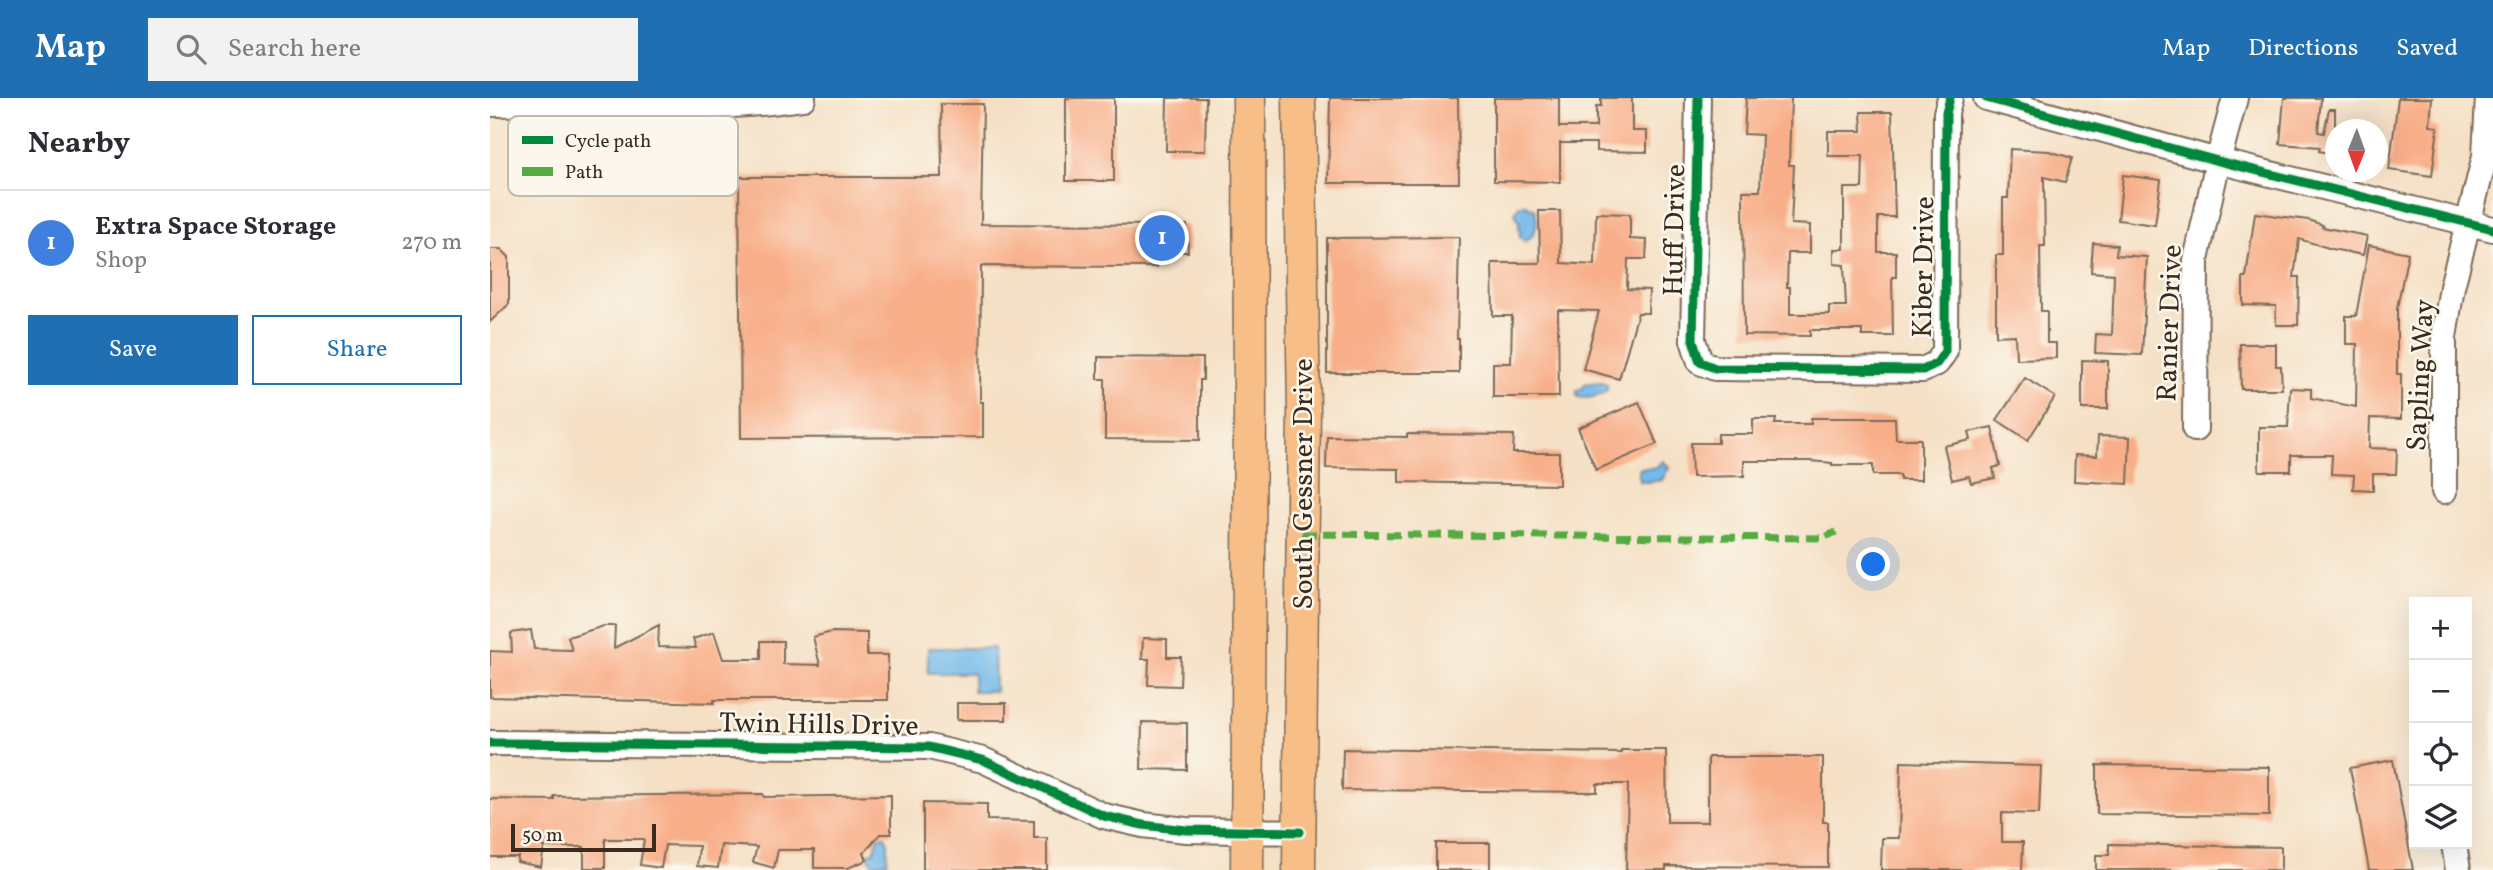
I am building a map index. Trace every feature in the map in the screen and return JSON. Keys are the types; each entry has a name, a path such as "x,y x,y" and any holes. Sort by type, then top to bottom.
{"main road":[{"name":"South Gessner Drive","path":"1247,870 1251,411 1250,98"},
{"name":"South Gessner Drive","path":"1299,98 1304,411 1299,870"},
{"path":"1251,411 1304,411"}],"street":[{"path":"490,104 529,101 762,105 803,98"},
{"name":"Huff Drive","path":"1698,98 1693,340 1700,362"},
{"name":"Kiber Drive","path":"1700,362 1715,368 1923,370 1937,362 1945,351 1946,113 1950,98"},
{"path":"1986,98 2218,161 2481,226"},
{"name":"Ranier Drive","path":"2194,429 2196,260 2235,98"},
{"name":"Sapling Way","path":"2444,491 2444,337 2452,286 2481,226 2488,98"},
{"name":"Twin Hills Drive","path":"490,743 929,747 983,760 1104,816 1143,825 1186,830 1300,832"},
{"path":"2455,849 2458,870"}],"water":[{"path":"1523,204 1534,209 1536,218 1536,227 1525,241 1520,237 1515,213"},
{"path":"1585,384 1607,384 1607,390 1604,392 1589,398 1577,396 1577,391"},
{"path":"1663,461 1669,467 1662,480 1640,481 1640,468 1655,468"},
{"path":"928,648 994,648 995,691 973,691 973,673 928,673"},
{"path":"885,836 888,842 887,862 874,864 868,853 874,852 879,837"}],"building":[{"path":"1066,98 1114,98 1114,181 1066,181"},
{"path":"1167,98 1206,98 1205,151 1166,151"},
{"path":"1330,98 1458,98 1459,183 1328,183"},
{"path":"1494,98 1559,98 1559,127 1596,127 1596,106 1601,106 1601,98 1632,98 1632,131 1647,131 1647,152 1596,151 1596,143 1560,143 1560,182 1494,181"},
{"path":"1746,98 1791,98 1789,165 1794,165 1791,224 1810,225 1810,253 1788,253 1787,287 1790,287 1790,314 1829,314 1829,306 1846,306 1844,265 1834,264 1834,249 1844,249 1844,188 1862,188 1863,156 1828,156 1828,131 1862,131 1861,112 1892,112 1895,217 1878,217 1878,252 1896,252 1896,277 1892,277 1893,336 1862,336 1862,330 1810,330 1810,336 1744,335 1743,191 1760,191 1762,135 1744,134"},
{"path":"2284,98 2321,98 2318,132 2324,133 2325,128 2325,152 2319,151 2320,147 2280,144"},
{"path":"2398,98 2432,98 2430,126 2438,127 2432,176 2389,170"},
{"path":"941,104 983,104 981,224 1187,225 1188,252 1157,252 1157,267 981,266 980,402 983,402 983,437 741,438 739,177 942,177"},
{"path":"2329,109 2335,109 2335,119 2327,119"},
{"path":"2010,149 2049,151 2072,158 2065,182 2044,177 2045,246 2040,246 2041,311 2047,311 2047,343 2056,343 2056,358 2016,359 2015,335 1996,336 1996,255 2003,255 2003,198 2008,198"},
{"path":"2123,175 2161,180 2155,225 2118,220"},
{"path":"1539,211 1560,211 1561,263 1595,265 1596,213 1630,214 1630,239 1647,240 1646,259 1628,259 1627,289 1649,290 1648,313 1638,313 1619,379 1583,369 1599,311 1558,310 1559,397 1493,397 1493,363 1511,363 1512,316 1493,316 1492,263 1540,263"},
{"path":"2255,213 2308,220 2323,225 2322,227 2367,236 2363,255 2299,239 2294,277 2299,277 2298,325 2276,325 2276,306 2243,305 2243,277 2246,277"},
{"path":"1459,237 1459,373 1327,373 1327,238"},
{"path":"2093,243 2117,245 2116,255 2147,257 2142,355 2095,353 2096,334 2112,335 2114,274 2091,272"},
{"path":"2369,245 2408,253 2397,308 2397,374 2401,374 2401,419 2370,418 2369,448 2397,449 2396,474 2373,474 2373,490 2353,489 2354,475 2331,474 2332,455 2291,455 2291,471 2259,471 2259,427 2288,427 2290,388 2311,389 2311,398 2356,407 2357,344 2346,344 2346,316 2356,316"},
{"path":"490,249 501,249 509,257 509,304 490,322"},
{"path":"2240,344 2276,344 2276,366 2281,366 2282,389 2241,389"},
{"path":"1098,357 1203,358 1203,380 1200,380 1200,440 1105,439 1105,379 1098,379"},
{"path":"2082,360 2108,361 2108,409 2082,409"},
{"path":"2025,378 2055,397 2028,440 1997,420"},
{"path":"1639,402 1657,444 1596,470 1578,428"},
{"path":"1811,418 1895,418 1896,439 1921,439 1921,480 1900,480 1900,475 1873,475 1873,465 1832,465 1810,461 1744,461 1744,476 1692,477 1691,443 1718,443 1718,434 1753,434 1753,419 1776,419 1775,424 1811,424"},
{"path":"1992,427 2000,466 1993,468 1995,478 1971,483 1969,476 1952,480 1944,446 1971,440 1969,432"},
{"path":"1407,434 1514,435 1513,453 1559,453 1559,485 1399,482 1399,469 1326,468 1327,436 1407,437"},
{"path":"2098,436 2130,437 2128,484 2074,481 2075,455 2097,456"},
{"path":"659,625 658,647 696,648 693,639 714,632 723,659 761,659 761,641 783,641 783,664 820,665 813,637 832,632 867,633 867,655 888,655 888,700 714,700 714,703 490,697 490,651 512,652 511,633 531,630 534,649 572,650 568,637 604,626 615,626 614,648"},
{"path":"1143,638 1167,639 1167,657 1181,657 1180,686 1148,685 1149,659 1142,659"},
{"path":"957,703 1006,703 1006,720 957,720"},
{"path":"1142,722 1187,723 1187,770 1141,769"},
{"path":"1343,749 1621,753 1621,750 1666,750 1667,822 1708,822 1708,757 1823,757 1823,822 1828,822 1828,867 1666,866 1666,870 1626,870 1628,784 1597,784 1597,792 1342,790"},
{"path":"2393,760 2413,870 2369,870 2350,768"},
{"path":"1901,762 2041,766 2039,814 2002,813 2002,842 2023,842 2022,870 1881,870 1882,838 1899,838"},
{"path":"2097,765 2269,767 2269,816 2097,814"},
{"path":"763,794 764,797 891,795 891,834 880,834 864,853 867,860 848,868 814,868 814,850 778,850 774,868 753,862 757,847 721,845 718,868 697,866 699,846 665,845 661,868 640,865 644,839 605,839 605,868 584,868 584,847 544,847 541,867 517,862 518,857 490,857 490,799 554,800 554,796"},
{"path":"923,803 987,804 987,820 1034,821 1034,838 1047,838 1047,870 923,870"},
{"path":"1436,843 1490,843 1490,870 1436,870"},
{"path":"2109,844 2281,847 2281,870 2096,870 2096,855 2109,855"}],"marked path":[{"path":"1302,534 1823,538 1836,532"}],"cycle path":[{"path":"1698,98 1693,340 1700,362 1715,368 1923,370 1937,363 1945,351 1946,113 1950,98"},
{"path":"1986,98 2218,161 2493,229"},
{"path":"490,743 929,747 983,760 1104,816 1143,825 1186,830 1300,832"}],"place":[{"name":"Extra Space Storage","path":"1162,238"}]}
